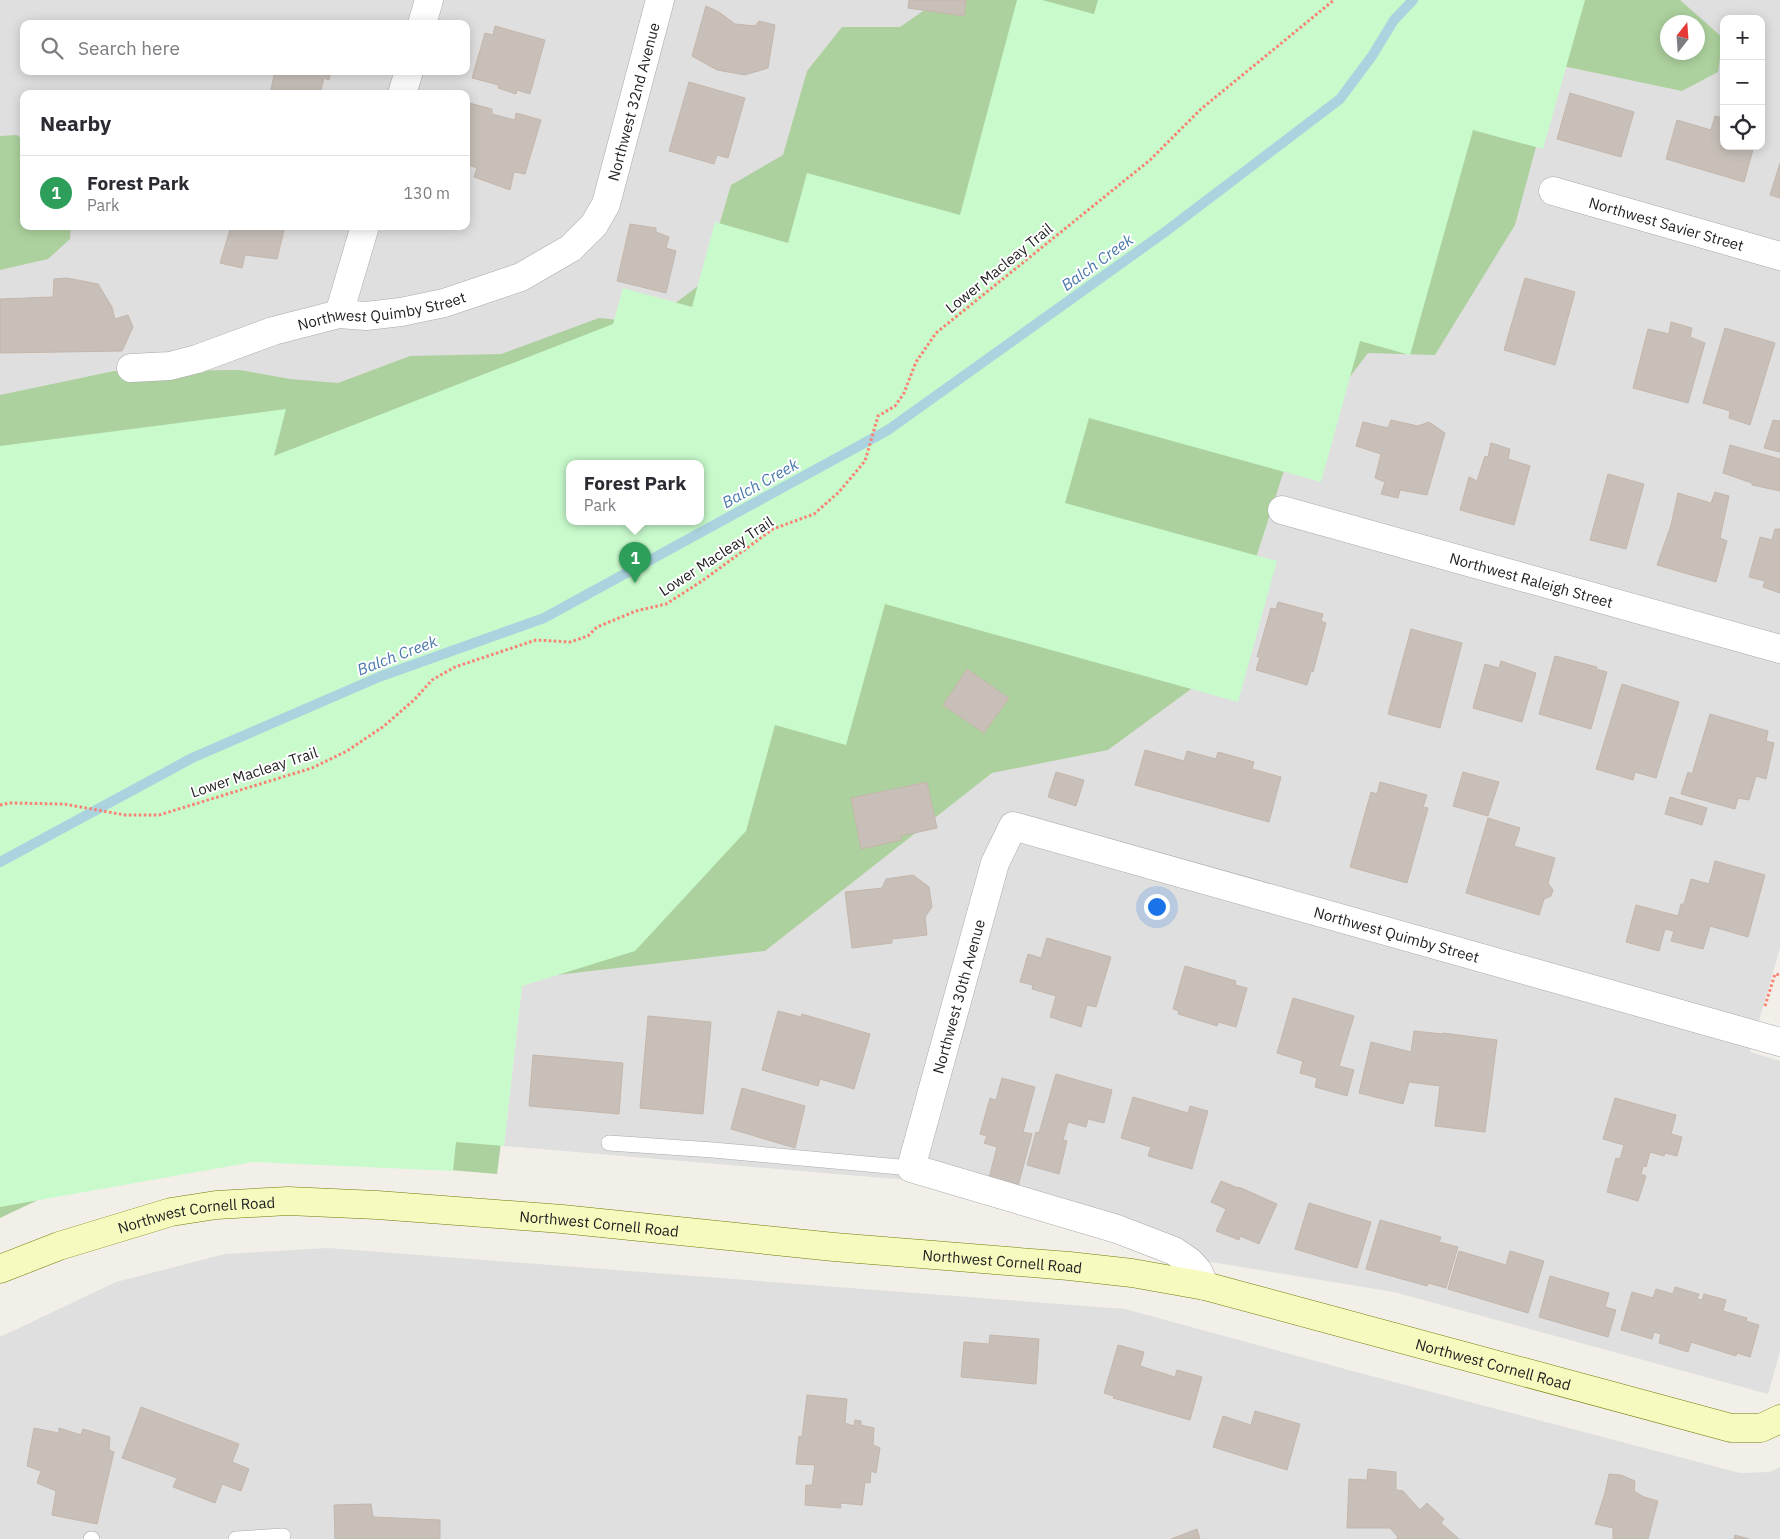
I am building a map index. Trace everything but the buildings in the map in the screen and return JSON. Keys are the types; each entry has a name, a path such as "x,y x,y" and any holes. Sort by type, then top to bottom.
{"main road":[{"name":"Northwest Cornell Road","path":"0,1269 67,1243 171,1212 216,1205 288,1201 338,1202 516,1216 834,1247 1132,1273 1204,1286 1731,1428 1761,1428 1780,1419"}],"street":[{"path":"423,20 429,0"},
{"name":"Northwest 32nd Avenue","path":"606,204 660,0"},
{"path":"403,90 408,75"},
{"name":"Northwest Savier Street","path":"1553,191 1780,256"},
{"name":"Northwest Quimby Street","path":"131,368 170,366 197,360 273,331 340,314 366,316 444,303 521,277 572,248 594,225 606,204"},
{"path":"340,314 364,230"},
{"name":"Northwest Raleigh Street","path":"1282,510 1780,649"},
{"name":"Northwest Quimby Street","path":"1013,826 1768,1039"},
{"name":"Northwest 30th Avenue","path":"911,1168 995,863 1013,826"},
{"path":"911,1168 1117,1229 1174,1251 1190,1262 1198,1271 1204,1286"}],"lane":[{"path":"609,1143 713,1150 911,1168"},
{"path":"236,1539 283,1536"}],"path":[{"name":"Lower Macleay Trail","path":"0,805 9,803 64,804 125,816 159,815 312,768 346,750 384,726 432,680 455,667 536,640 570,642 588,636 597,627 636,611 666,604 702,581 773,529 814,514 839,492 865,462 878,416 895,406 904,393 916,362 936,334 1150,160 1201,109 1334,0"},
{"path":"1768,1039 1775,974 1780,975"}],"shaded area":[{"path":"0,0 1017,0 692,308 614,324 273,456 0,446"},
{"path":"1585,0 1780,0 1780,948 1750,1052 1780,1061 1780,1352 1768,1394 1394,1292 1138,1250 908,1180 504,1146 522,986 635,951 1065,503 1360,341 1410,355 1473,129"},
{"path":"328,1248 1125,1309 1740,1473 1770,1472 1780,1467 1780,1539 0,1539 0,1337 116,1282 225,1254"}],"green space":[{"path":"939,0 1680,0 1697,15 1660,15 1660,60 1705,60 1705,22 1720,35 1718,72 1682,91 1558,65 1515,225 1435,355 1368,353 1288,458 1221,667 1108,750 992,773 765,951 522,979 497,1174 285,1156 59,1190 0,1218 0,395 114,371 240,370 290,379 338,383 410,356 501,354 599,318 649,323 702,283 731,185 783,155 807,71 842,27 900,27"},
{"path":"1017,0 1042,0 1094,14 1098,0 1585,0 1543,149 1473,130 1410,355 1360,341 1321,482 1089,418 1065,503 1277,561 1238,702 885,604 846,745 775,725 746,831 635,951 522,986 504,1146 456,1142 453,1171 253,1162 0,1207 0,446 286,409 274,456 613,324 623,288 692,307 715,222 788,243 807,173 960,215"},
{"path":"17,135 20,138 20,230 71,230 70,239 48,259 0,270 0,136"}],"waterway":[{"name":"Balch Creek","path":"0,862 192,758 379,677 544,618 888,430 1165,232 1340,99 1372,56 1394,20 1413,0"}],"place":[{"name":"Forest Park","path":"635,583"}]}
